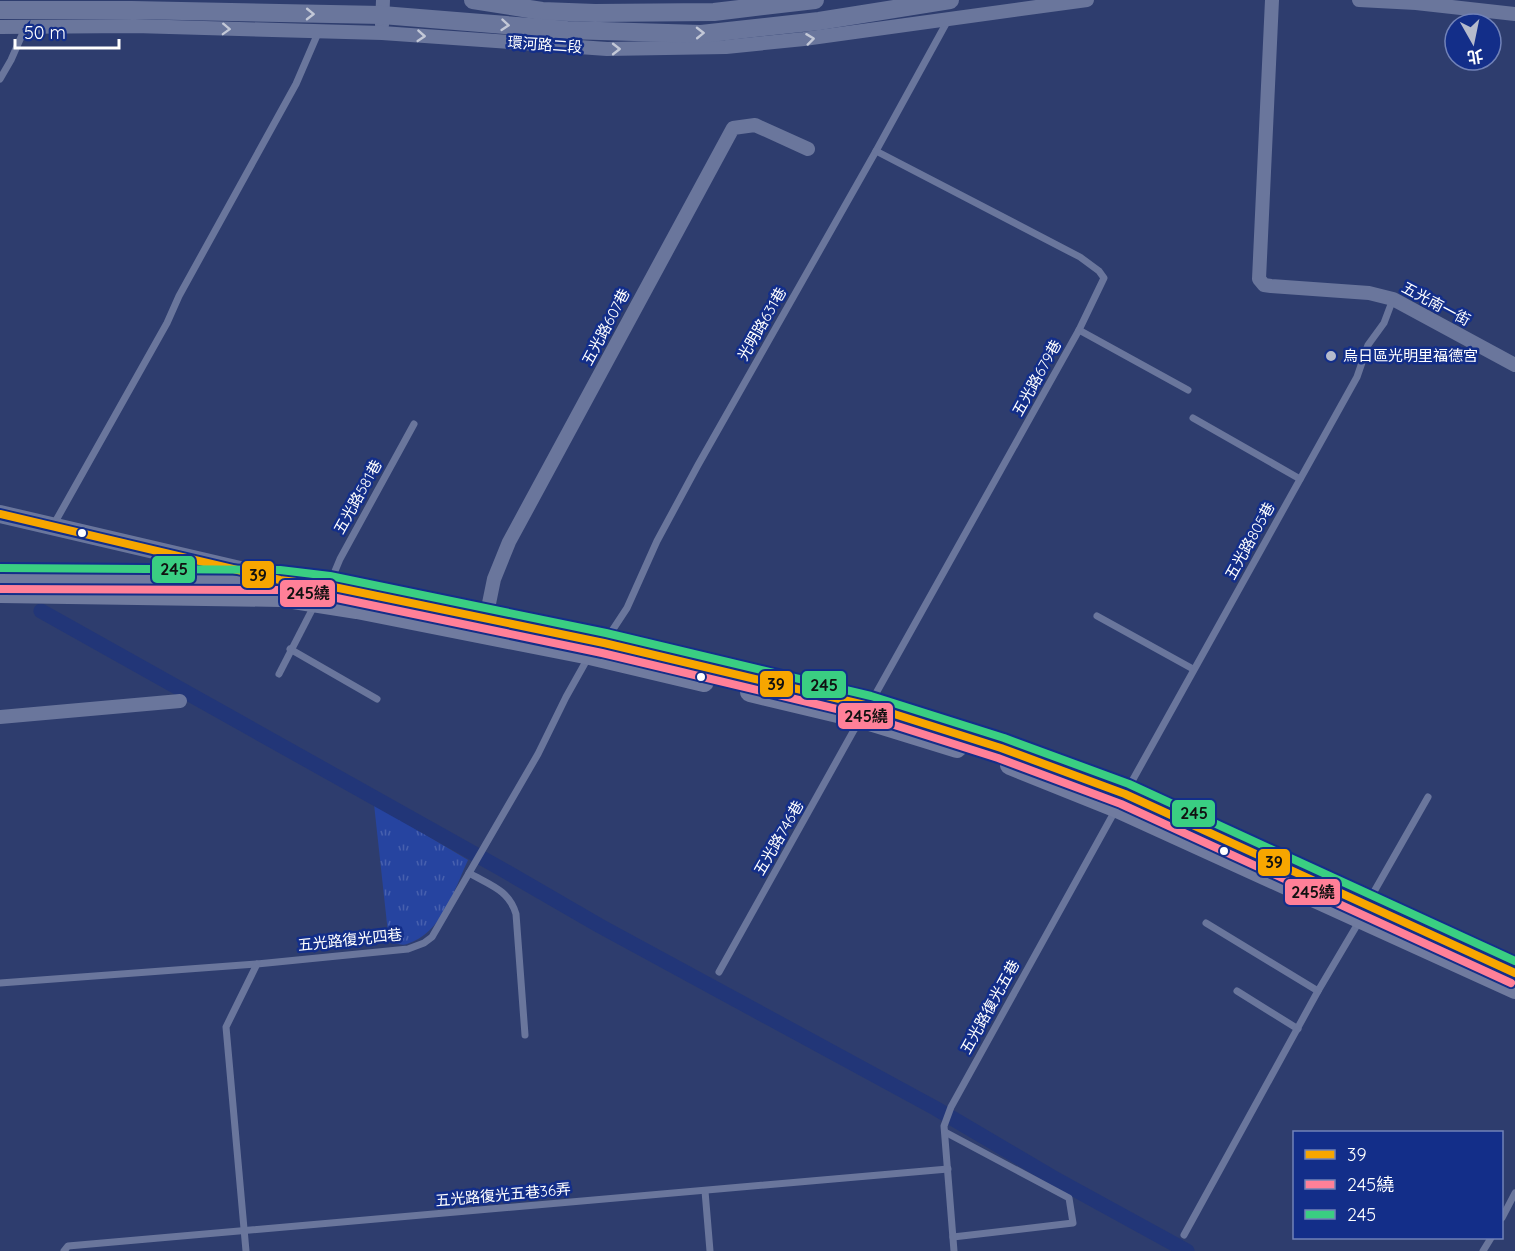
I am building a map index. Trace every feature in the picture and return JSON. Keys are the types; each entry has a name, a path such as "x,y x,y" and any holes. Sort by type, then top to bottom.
{"main road":[{"path":"0,578 281,589 315,603 597,649"},
{"path":"0,593 281,589 329,586 486,618 597,649 866,712 1001,748 1363,913 1515,989"},
{"path":"1363,913 1515,973"}],"street":[{"path":"469,31 473,0 542,11 606,14 714,12 815,0"},
{"name":"環河路二段","path":"469,31 567,30 701,34 819,21 951,0"},
{"name":"環河路二段","path":"0,10 132,10 382,16 469,31 607,49 726,47 804,39 1087,0"},
{"name":"五光南一街","path":"1272,0 1259,279 1264,285 1369,293 1393,299 1515,365"},
{"path":"1359,0 1515,14"},
{"name":"環河路二段","path":"0,27 135,26 318,33 382,16"},
{"name":"五光路607巷","path":"486,618 494,579 509,542 733,128 755,125 807,148"},
{"path":"0,514 53,526 281,589"},
{"path":"0,717 180,701"}],"lane":[{"name":"光明路631巷","path":"597,649 627,608 657,541 698,465 948,20"},
{"path":"0,79 25,27"},
{"path":"53,526 167,323 179,296 296,84 318,33"},
{"name":"五光路679巷","path":"866,712 1079,330 1104,278 1099,271 1080,257 876,151"},
{"name":"五光路805巷","path":"1121,801 1357,377 1368,345 1384,323 1393,299"},
{"path":"1079,330 1188,390"},
{"path":"1193,418 1300,479"},
{"name":"五光路581巷","path":"279,674 315,603 329,586 340,560 414,424"},
{"path":"1097,616 1193,669"},
{"path":"291,649 377,699"},
{"name":"五光路復光四巷","path":"0,983 257,964 408,948 424,943 432,937 470,873 538,754 566,697 597,649"},
{"name":"五光路746巷","path":"719,972 854,729 866,712"},
{"path":"1184,1235 1428,797"},
{"name":"五光路復光五巷","path":"954,1251 945,1129 951,1107 1121,801"},
{"path":"470,873 506,894 514,906 525,1035"},
{"path":"1206,923 1318,991"},
{"path":"246,1251 226,1028 257,964"},
{"path":"1237,992 1298,1029"},
{"path":"945,1129 1070,1198 1073,1223 953,1237"},
{"name":"五光路復光五巷36弄","path":"64,1251 68,1246 948,1169"},
{"path":"705,1191 710,1251"},
{"path":"1503,1216 1515,1193"}],"green space":[{"path":"374,804 468,860 452,897 438,920 419,938 405,945 389,942"}],"waterway":[{"path":"41,611 600,926 935,1108 1052,1177 1187,1251"}],"transit line":[{"name":"39","path":"0,514 280,580 329,586 604,643 869,706 1001,748 1125,794 1515,973"},
{"name":"245","path":"0,568 280,570 330,576 606,633 871,696 1004,738 1129,784 1515,961"},
{"name":"245繞","path":"0,589 279,590 327,596 602,653 866,716 998,758 1121,804 1511,983"}],"place":[{"name":"烏日區光明里福德宮","path":"1331,356"}]}
